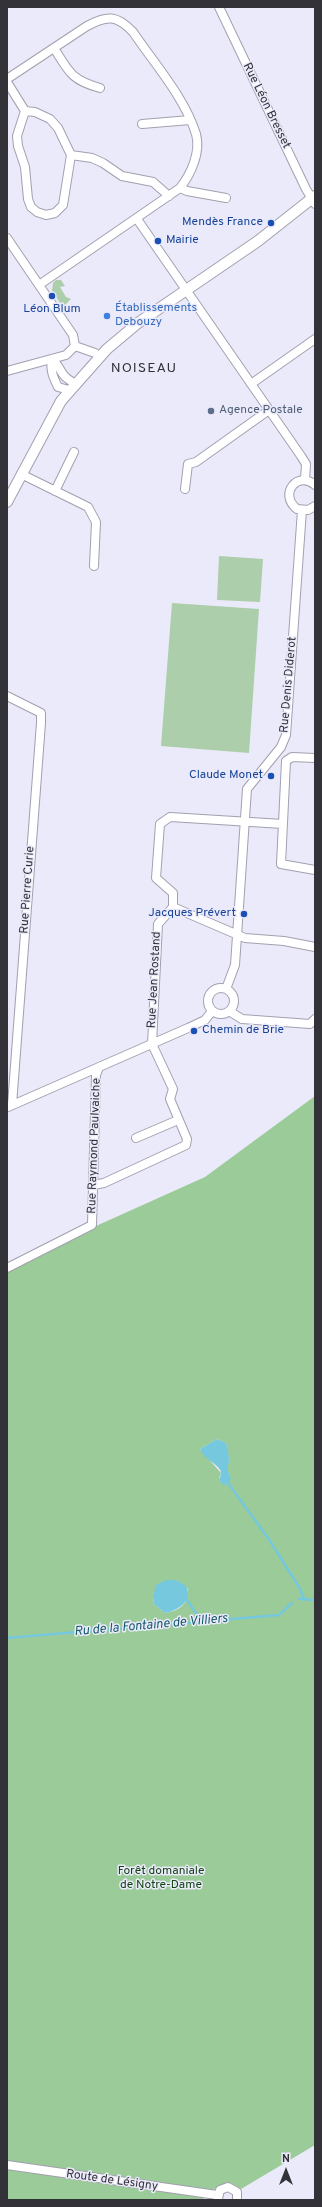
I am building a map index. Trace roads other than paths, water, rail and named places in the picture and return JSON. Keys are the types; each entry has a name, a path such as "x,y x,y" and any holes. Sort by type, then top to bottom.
{"main road":[{"path":"70,386 108,349 138,323 187,291 314,200"},
{"path":"7,502 55,410 70,386 95,353 130,325 138,323"}],"street":[{"name":"Rue Léon Bresset","path":"218,7 314,200"},
{"path":"7,79 100,19 113,18 124,23 183,104 196,135 196,150 188,179 180,188 39,285"},
{"path":"54,48 72,76 85,84 100,88"},
{"path":"7,82 25,111 17,136 18,146 25,167 28,199 32,207 37,212 46,215 55,213 63,205 71,155 61,133 50,119 35,112 25,111"},
{"path":"142,124 190,120"},
{"path":"71,155 92,158 103,163 122,176 153,182 169,196"},
{"path":"180,188 226,198"},
{"path":"137,219 306,464 305,480"},
{"path":"7,238 73,335 75,346"},
{"path":"251,384 315,339"},
{"path":"75,346 95,353"},
{"path":"7,371 66,355 75,346"},
{"path":"52,359 58,364 61,375 70,386"},
{"path":"185,489 188,464 196,462 269,410"},
{"path":"55,491 74,452"},
{"path":"21,474 88,507 96,522 94,566"},
{"path":"315,485 305,480 295,483 290,491 290,502 293,506 302,510 315,506"},
{"name":"Rue Denis Diderot","path":"226,989 235,965 247,789 281,747 286,735 302,510"},
{"name":"Rue Pierre Curie","path":"7,696 41,713 42,723 9,1106"},
{"path":"315,758 292,757 286,761 282,824 282,864 315,870"},
{"path":"282,824 170,817 160,824 156,878 173,893 173,907 237,935 246,938 284,941 315,947"},
{"name":"Rue Jean Rostand","path":"152,1044 158,924 173,907"},
{"path":"226,989 230,991 234,999 234,1004 229,1011 221,1014 212,1011 208,1004 209,996 214,990 226,989"},
{"path":"9,1106 205,1020 212,1011"},
{"path":"229,1011 242,1019 310,1024 315,1020"},
{"path":"93,1185 104,1183 186,1146 187,1139 170,1099 173,1089 152,1044"},
{"name":"Rue Raymond Paulvaiche","path":"7,1268 92,1225 96,1075 99,1066"},
{"path":"136,1138 178,1120"},
{"name":"Route de Lésigny","path":"7,2166 196,2193 218,2198"},
{"path":"218,2198 220,2190 228,2187 235,2190 238,2199 247,2200"},
{"path":"196,2193 203,2200"}],"water":[{"path":"217,1439 226,1443 229,1456 227,1468 231,1479 227,1484 223,1485 220,1481 220,1469 204,1456 200,1449"},
{"path":"166,1580 176,1580 186,1586 188,1596 186,1601 179,1608 165,1613 154,1604 153,1597 156,1585"}],"waterway":[{"path":"228,1483 268,1538 299,1587 304,1598"},
{"path":"299,1599 315,1600"},
{"path":"187,1600 202,1622"},
{"name":"Ru de la Fontaine de Villiers","path":"7,1638 279,1615 292,1603"}],"place":[{"name":"Mendès France","path":"271,223"},
{"name":"Mairie","path":"158,241"},
{"name":"Léon Blum","path":"52,296"},
{"name":"Établissements Debouzy","path":"107,316"},
{"name":"Agence Postale","path":"211,411"},
{"name":"Claude Monet","path":"271,776"},
{"name":"Jacques Prévert","path":"244,914"},
{"name":"Chemin de Brie","path":"194,1031"}],"district":[{"name":"NOISEAU","path":"144,369"}],"park label":[{"name":"Forêt domaniale de Notre-Dame","path":"161,1879"}]}
